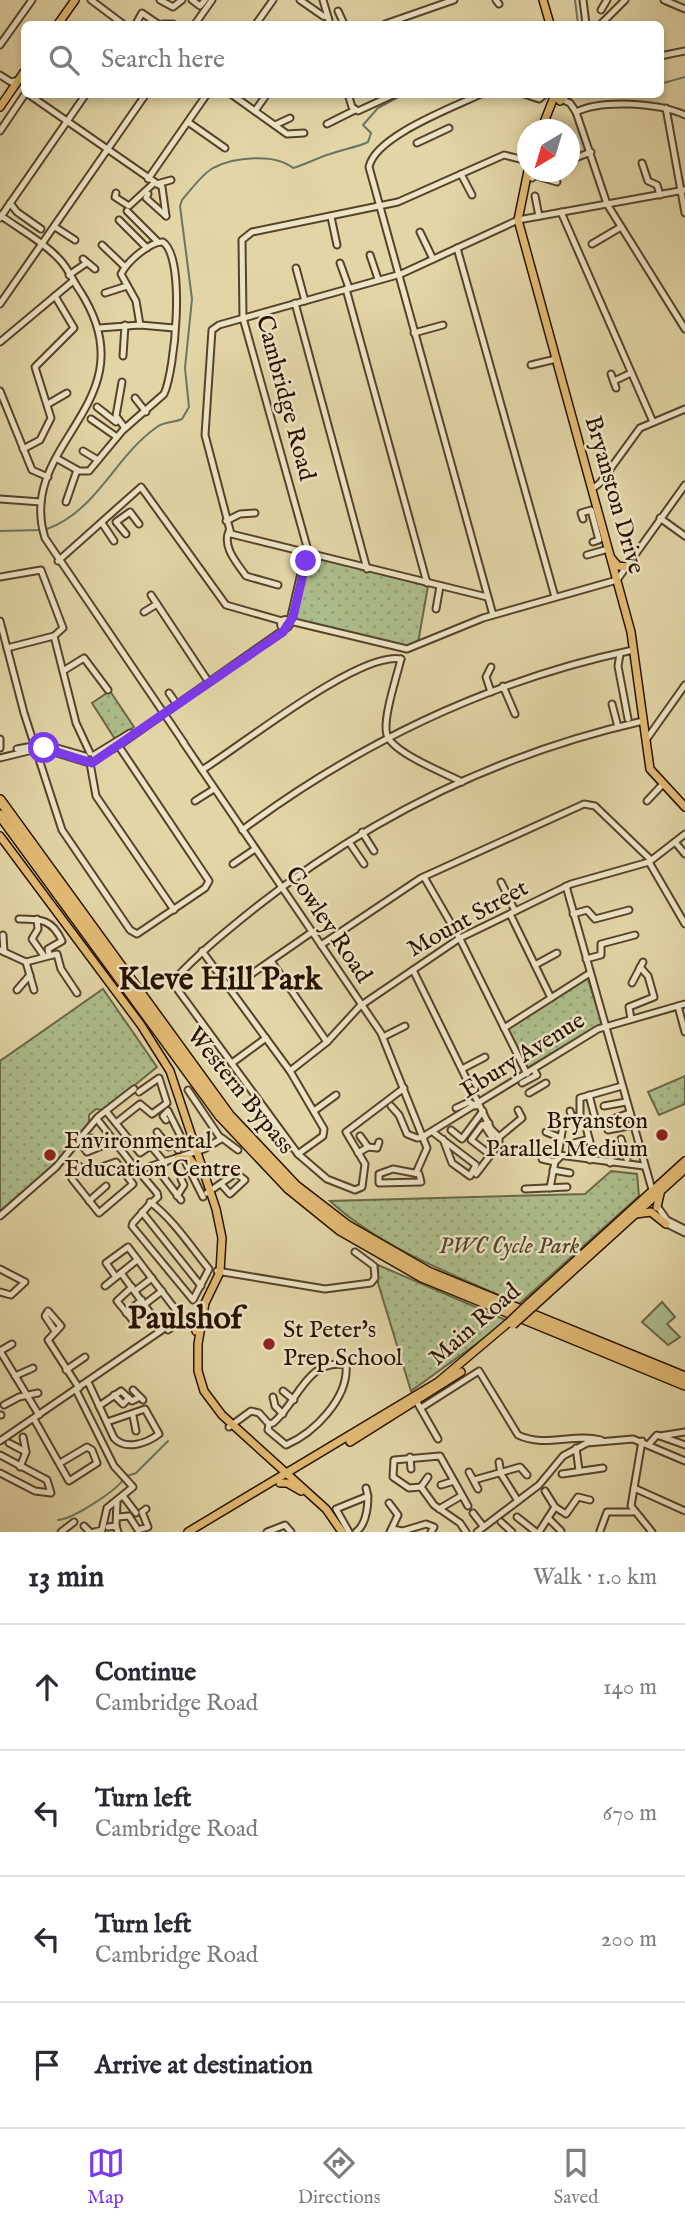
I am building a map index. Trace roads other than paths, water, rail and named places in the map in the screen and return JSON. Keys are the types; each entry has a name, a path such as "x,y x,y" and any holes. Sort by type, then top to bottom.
{"highway":[{"name":"Western Bypass","path":"0,800 229,1115 296,1186 348,1226 428,1272 685,1377"},
{"name":"Western Bypass","path":"0,816 220,1116 262,1164 295,1195 359,1242 422,1277 685,1385"}],"main road":[{"path":"62,21 76,0"},
{"path":"543,0 549,21"},
{"path":"0,107 21,81"},
{"path":"0,115 21,82"},
{"path":"545,119 558,98"},
{"name":"Bryanston Drive","path":"528,182 521,198 517,220 592,489 597,521 616,576 633,650 652,773 685,806"},
{"path":"609,553 617,565 627,567"},
{"path":"607,583 616,576"},
{"path":"0,839 159,1058 194,1153 198,1177"},
{"path":"0,839 161,1055 172,1076 206,1194 222,1238 218,1272 196,1331"},
{"path":"188,1141 181,1157 190,1159 206,1194"},
{"name":"Main Road","path":"191,1530 417,1402 452,1379 685,1161"},
{"name":"Main Road","path":"531,1305 635,1215 653,1191 685,1169"},
{"path":"653,1191 657,1207"},
{"path":"635,1215 651,1212 666,1224"},
{"path":"211,1406 198,1371 200,1308 218,1272"},
{"path":"181,1319 200,1308"},
{"path":"181,1319 194,1321 196,1373 211,1406 284,1478 326,1509 341,1532"},
{"path":"232,1427 287,1483 301,1491 341,1532"},
{"path":"276,1469 277,1476 284,1478"}],"street":[{"path":"0,45 32,0"},
{"path":"92,0 119,21"},
{"path":"160,0 173,7 181,0"},
{"path":"192,0 200,6 207,2"},
{"path":"258,21 273,0"},
{"path":"300,0 325,16"},
{"path":"323,0 328,21"},
{"path":"394,21 454,0"},
{"path":"583,0 586,21"},
{"path":"601,10 607,0"},
{"path":"614,0 617,7"},
{"path":"604,21 625,0"},
{"path":"664,0 685,9"},
{"path":"197,21 207,2"},
{"path":"338,11 343,21"},
{"path":"139,21 142,13 154,21"},
{"path":"319,21 325,16"},
{"path":"664,55 685,51"},
{"path":"0,75 9,81 21,80"},
{"path":"0,131 24,98"},
{"path":"33,98 108,150 156,184 163,190 166,216 146,197 156,184"},
{"path":"0,217 83,98"},
{"path":"0,304 143,98"},
{"path":"148,179 204,98"},
{"path":"237,98 289,135 304,133"},
{"path":"255,111 264,98"},
{"path":"349,98 353,108"},
{"path":"327,124 353,108 362,110 387,98"},
{"path":"473,98 397,136 371,159 369,165 493,615"},
{"path":"562,98 578,111 607,204 685,329"},
{"path":"578,111 592,106 666,108 683,115"},
{"path":"666,108 684,191 685,213"},
{"path":"670,121 674,115 683,115"},
{"path":"275,125 289,118"},
{"path":"188,122 225,148"},
{"path":"419,124 426,138"},
{"path":"417,143 449,128"},
{"path":"580,156 591,152"},
{"name":"Cambridge Road","path":"288,622 307,554 243,318 241,248 246,235 379,208 409,199 505,155 517,158"},
{"path":"642,163 648,181 656,184 660,195"},
{"path":"461,174 472,195"},
{"path":"116,192 115,197 129,206 156,184 171,180"},
{"path":"487,597 237,538 229,531 205,435 212,330 216,325 398,275 517,220 684,191"},
{"path":"535,196 539,216"},
{"path":"10,203 17,212 41,229"},
{"path":"13,286 67,209"},
{"path":"56,458 77,470 87,472 124,429 146,412 166,390 177,291 170,251 127,211"},
{"path":"561,212 653,422"},
{"path":"0,217 41,246"},
{"path":"0,217 60,260 99,328 102,355 97,387 56,458 41,502 0,499"},
{"path":"331,217 337,245"},
{"path":"119,220 147,248"},
{"path":"55,227 75,240"},
{"path":"592,244 621,227"},
{"path":"420,232 433,259"},
{"path":"32,240 36,247 33,256"},
{"path":"139,325 136,301 122,277 125,267 147,248 160,242"},
{"path":"102,245 125,267"},
{"path":"457,248 555,597"},
{"path":"370,255 378,279"},
{"path":"0,342 55,296 84,261 95,269"},
{"path":"340,263 427,583"},
{"path":"296,268 305,301"},
{"path":"105,293 127,286"},
{"path":"23,449 40,440 49,425 51,415 35,367 69,335 74,326 55,296"},
{"path":"295,303 367,569"},
{"path":"99,328 139,325 174,328"},
{"path":"414,333 443,325"},
{"path":"123,356 125,326"},
{"path":"531,365 556,359"},
{"path":"611,374 615,384 631,373"},
{"path":"122,382 116,416 124,429"},
{"path":"0,391 32,470 48,477"},
{"path":"48,404 67,393"},
{"path":"135,398 146,412"},
{"path":"97,407 114,418 124,429"},
{"path":"592,489 600,483 636,431 685,409"},
{"path":"91,419 117,437"},
{"path":"83,451 98,460"},
{"path":"65,502 77,470"},
{"path":"616,576 627,567 685,485"},
{"path":"58,561 141,487 148,493 226,605 404,649 493,615 607,583"},
{"name":"Cowley Road","path":"41,502 40,514 46,542 163,712 173,731 184,743"},
{"path":"118,508 124,516"},
{"path":"583,519 581,513 591,510 597,521"},
{"path":"126,534 116,522 130,512 139,524"},
{"path":"226,521 240,514 255,513"},
{"path":"660,518 685,536"},
{"path":"102,523 114,541"},
{"path":"229,531 226,540 230,552 246,576 278,585"},
{"path":"593,542 599,540 600,531"},
{"path":"587,555 609,553"},
{"path":"0,577 41,570 62,632 7,648"},
{"path":"436,608 440,586"},
{"path":"150,595 208,681"},
{"path":"144,612 157,604"},
{"path":"0,621 35,746 65,835 130,930 137,934 174,910 209,881 117,744"},
{"path":"0,756 35,746 89,756 117,744 278,635 288,622"},
{"path":"54,636 77,727 89,756 96,796 174,910"},
{"path":"404,649 387,725 388,738 399,750 462,782"},
{"path":"242,830 343,760 388,738 503,686 633,650"},
{"path":"620,654 618,666 628,719"},
{"path":"63,671 84,658 107,690"},
{"path":"202,770 327,686 385,659 401,659"},
{"path":"491,667 486,677 491,692"},
{"name":"Cowley Road","path":"137,676 383,1037 424,1137"},
{"path":"646,740 685,685"},
{"path":"503,686 514,714"},
{"path":"170,692 176,703"},
{"path":"152,719 156,710 154,702"},
{"path":"612,704 618,727"},
{"path":"152,719 162,720 173,731"},
{"path":"404,1088 346,1132 366,1167 362,1186 355,1190 332,1181 298,1154 174,982 202,951 282,887 390,815 526,753 643,720"},
{"path":"0,739 0,748"},
{"path":"647,801 662,785"},
{"path":"195,801 214,789"},
{"path":"321,945 424,877 586,804 594,806 650,861 685,924"},
{"path":"362,832 374,851"},
{"name":"Mount Street","path":"290,1071 327,1042 362,1004 460,938 566,886 650,861 685,834"},
{"path":"349,842 364,863"},
{"path":"675,842 685,854"},
{"path":"233,864 255,849"},
{"path":"424,877 460,938 527,1074"},
{"path":"501,882 512,913 551,998"},
{"path":"566,886 653,1191 666,1224 685,1231"},
{"path":"573,914 587,910 595,919 629,910"},
{"path":"19,919 49,921 62,940 48,949 46,955"},
{"path":"37,919 38,929 32,938 46,955"},
{"path":"230,989 312,932"},
{"path":"4,935 2,951 26,962 57,954 61,969 77,993"},
{"path":"586,960 601,955 600,945 635,935"},
{"path":"202,951 290,1071 324,1129 323,1136 298,1154"},
{"path":"535,965 557,953"},
{"path":"271,961 327,1042"},
{"path":"26,962 34,990"},
{"path":"631,1019 630,1006 654,997 642,964 632,984"},
{"path":"413,970 483,1111 486,1124 496,1143 488,1153 471,1140 486,1124"},
{"path":"504,1028 590,973"},
{"path":"17,990 30,975"},
{"path":"682,1005 685,1031"},
{"name":"Ebury Avenue","path":"424,1137 527,1074 534,1073 606,1026 682,1005"},
{"path":"383,1037 405,1026"},
{"path":"232,1063 266,1038"},
{"path":"462,1069 485,1057"},
{"path":"522,1083 534,1073 543,1084 529,1093"},
{"path":"0,1216 49,1174 106,1111 125,1096 156,1083 159,1078 163,1083 167,1103 152,1114 142,1104 116,1123"},
{"path":"570,1111 573,1117 581,1115 579,1100 622,1086"},
{"path":"188,1090 222,1138 238,1150"},
{"path":"314,1111 336,1095"},
{"path":"589,1095 596,1122"},
{"path":"125,1096 135,1107"},
{"path":"456,1108 469,1102 478,1105"},
{"path":"604,1106 626,1102"},
{"path":"391,1107 399,1115 407,1134 417,1138 424,1137 428,1150 416,1172"},
{"path":"499,1137 522,1118 518,1110"},
{"path":"106,1111 141,1154 152,1146 180,1135"},
{"path":"166,1120 164,1115 170,1111 180,1135 181,1157"},
{"path":"451,1130 460,1141 483,1111"},
{"path":"606,1121 630,1113"},
{"path":"98,1118 122,1149 179,1198 183,1182 198,1177"},
{"path":"98,1118 122,1149"},
{"path":"476,1174 499,1144 499,1137 486,1124"},
{"path":"608,1130 633,1125"},
{"path":"550,1188 555,1162 560,1156 563,1126"},
{"path":"587,1131 590,1160"},
{"path":"157,1132 165,1142"},
{"path":"546,1132 561,1138"},
{"path":"434,1133 443,1139 457,1154 477,1166 470,1176 452,1163 443,1139"},
{"path":"398,1138 407,1134"},
{"path":"360,1136 368,1147"},
{"path":"92,1138 81,1144 87,1152 114,1141"},
{"path":"145,1171 194,1153 222,1138"},
{"path":"574,1143 589,1139"},
{"path":"621,1139 627,1159"},
{"path":"358,1153 368,1147 377,1148 379,1142"},
{"path":"122,1149 132,1143"},
{"path":"152,1146 165,1163"},
{"path":"610,1163 612,1152 624,1149"},
{"path":"68,1152 76,1164 88,1172 116,1162 133,1183 101,1213 71,1177 76,1164"},
{"path":"551,1154 645,1167"},
{"path":"541,1159 555,1162"},
{"path":"393,1169 416,1172 421,1178 417,1184 381,1184 377,1180 380,1172 393,1169"},
{"path":"553,1170 570,1173"},
{"path":"145,1171 147,1181 158,1197 150,1204 142,1212 132,1226 189,1300 194,1299 209,1269 169,1219 150,1204"},
{"path":"206,1194 221,1184"},
{"path":"89,1201 106,1186"},
{"path":"525,1189 567,1187"},
{"path":"657,1207 667,1220 685,1231"},
{"path":"142,1212 201,1286"},
{"path":"170,1247 183,1237"},
{"path":"164,1329 133,1289 107,1262 126,1247 181,1319"},
{"path":"218,1272 327,1289 371,1283 375,1278 374,1266 355,1252"},
{"path":"162,1264 176,1254"},
{"path":"105,1286 137,1260"},
{"path":"0,1269 25,1282 11,1295 0,1292"},
{"path":"134,1322 117,1300 152,1278"},
{"path":"126,1313 162,1292"},
{"path":"1,1440 20,1434 37,1417 164,1329 181,1319 200,1319"},
{"path":"55,1331 48,1340 77,1389 112,1462 131,1484 121,1498 106,1509 104,1530"},
{"path":"12,1343 0,1351 26,1394 40,1427 70,1482 97,1463 89,1447 60,1463"},
{"path":"66,1370 85,1357"},
{"path":"232,1427 247,1415 257,1412 269,1424 269,1430 286,1446 313,1428 339,1394 347,1366 337,1364 310,1374 283,1414 269,1424"},
{"path":"0,1373 9,1368"},
{"path":"15,1376 33,1368"},
{"path":"438,1439 417,1402 479,1371 518,1435 537,1441 580,1436 604,1440"},
{"path":"87,1383 107,1422 120,1444 135,1446 159,1434 148,1410 133,1416 120,1416 107,1422"},
{"path":"99,1406 122,1391 134,1401 141,1398 133,1390"},
{"path":"283,1391 298,1407"},
{"path":"4,1405 26,1394 38,1393"},
{"path":"273,1397 275,1406 283,1414"},
{"path":"133,1416 136,1431"},
{"path":"649,1444 652,1437 685,1432"},
{"path":"20,1434 24,1453 20,1467"},
{"path":"660,1436 675,1443 685,1443"},
{"path":"477,1532 542,1482 559,1460 576,1448 604,1440 627,1438 642,1441 685,1461"},
{"path":"642,1441 631,1506 633,1512 652,1532"},
{"path":"9,1443 24,1453"},
{"path":"576,1448 579,1470"},
{"path":"0,1455 47,1480 51,1494 32,1490 0,1473"},
{"path":"421,1487 409,1488 392,1476 395,1459 438,1455 468,1506"},
{"path":"410,1457 411,1469"},
{"path":"499,1462 501,1474 518,1501"},
{"path":"482,1465 482,1476"},
{"path":"474,1480 520,1467 527,1475"},
{"path":"562,1474 603,1468"},
{"path":"469,1472 478,1489"},
{"path":"421,1487 428,1477"},
{"path":"441,1485 454,1481"},
{"path":"421,1487 439,1509 461,1524 465,1523 468,1532"},
{"path":"356,1532 362,1527 368,1496 366,1488"},
{"path":"634,1488 685,1511"},
{"path":"545,1491 555,1507 566,1514 578,1497 590,1500"},
{"path":"349,1532 336,1509 368,1496"},
{"path":"439,1509 461,1496"},
{"path":"121,1498 141,1511 148,1525 138,1530 129,1516"},
{"path":"84,1526 92,1532 119,1529 121,1498"},
{"path":"390,1503 398,1515 391,1530 403,1531 422,1524 433,1530"},
{"path":"517,1517 539,1531 555,1507"},
{"path":"118,1517 141,1511"},
{"path":"600,1531 607,1512 633,1512"},
{"path":"473,1513 483,1526"},
{"path":"548,1518 561,1531"},
{"path":"501,1522 512,1532"},
{"path":"61,1532 71,1524 74,1532"},
{"path":"267,1532 285,1525 291,1532"}],"waterway":[{"path":"575,0 578,21"},
{"path":"664,83 685,77"},
{"path":"47,529 79,510 142,439 160,425 182,419 189,407 185,368 192,299 180,206 182,200 204,175 222,164 254,158 276,160 293,168 368,142 371,133 363,125 378,108 397,98"},
{"path":"0,531 41,530"},
{"path":"127,1476 136,1473 168,1441"},
{"path":"58,1520 93,1504 123,1480"}],"place":[{"name":"Bryanston Parallel Medium","path":"662,1135"},
{"name":"Environmental Education Centre","path":"50,1155"},
{"name":"St Peter's Prep School","path":"269,1344"}],"district":[{"name":"Kleve Hill Park","path":"220,980"},
{"name":"Paulshof","path":"185,1319"}],"park label":[{"name":"PWC Cycle Park","path":"509,1246"}]}
